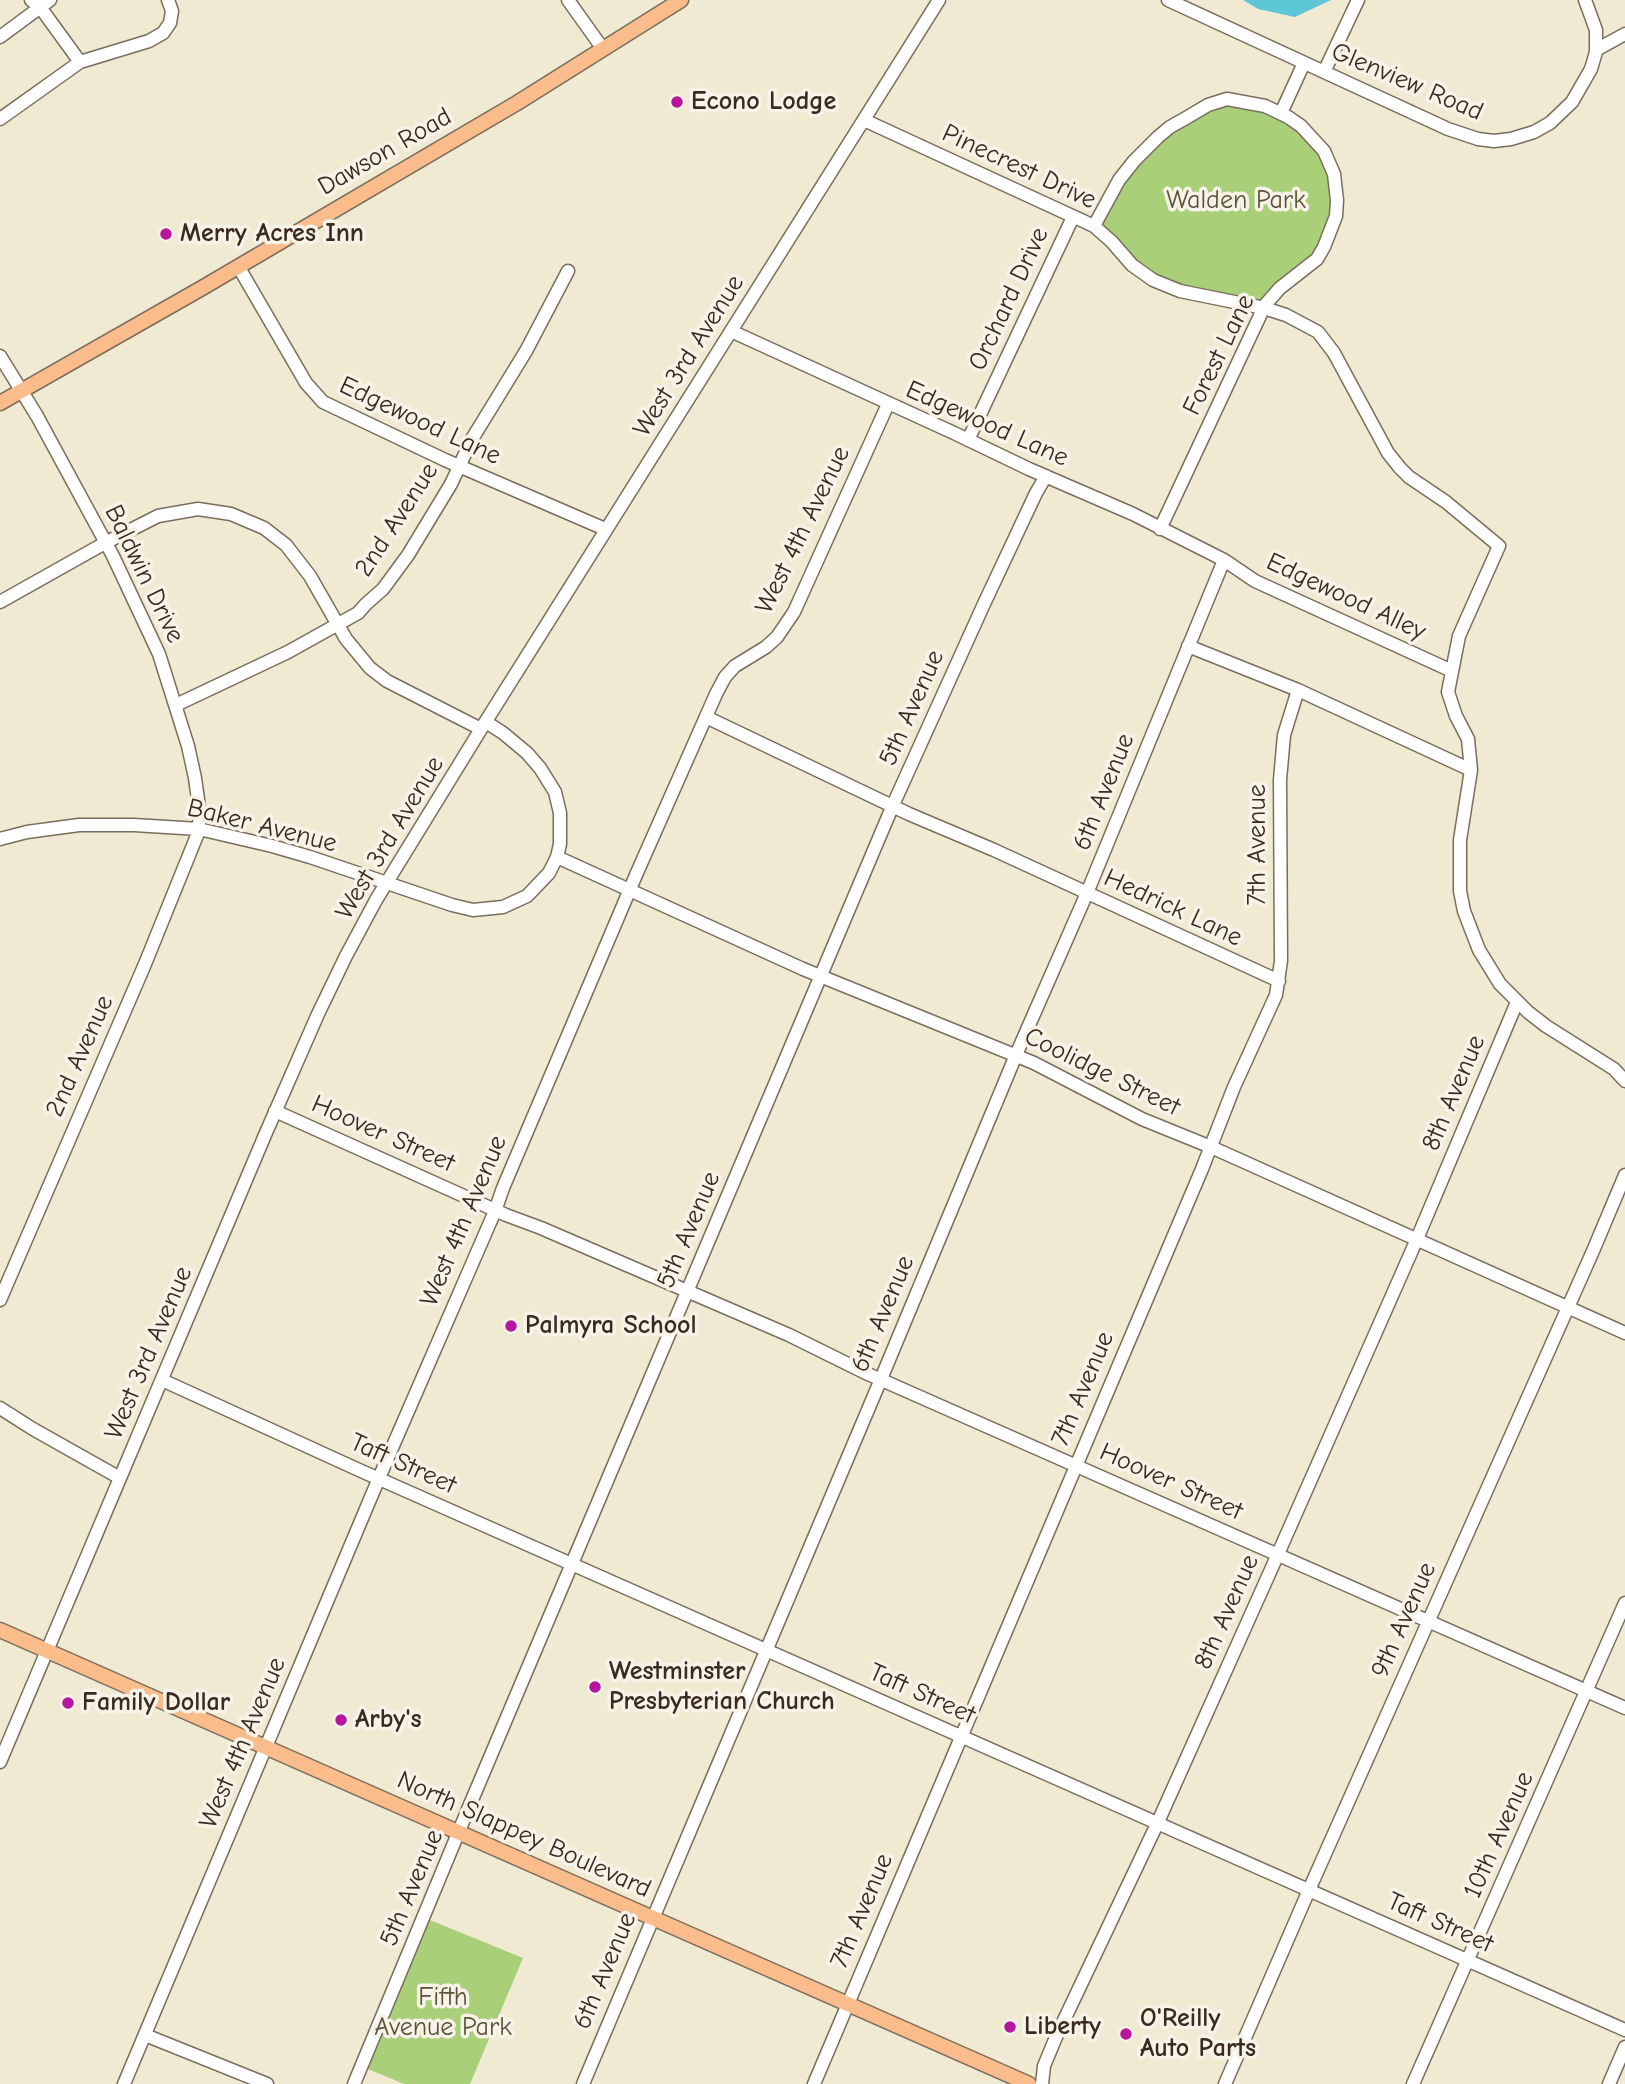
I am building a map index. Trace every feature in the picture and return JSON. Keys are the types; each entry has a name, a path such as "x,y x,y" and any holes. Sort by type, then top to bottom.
{"main road":[{"name":"Dawson Road","path":"0,403 517,103 681,0"},
{"name":"North Slappey Boulevard","path":"0,1630 1029,2084"}],"street":[{"path":"0,119 80,62 149,41 163,33 170,23 172,11 168,0"},
{"path":"568,0 603,49"},
{"name":"West 3rd Avenue","path":"0,1762 275,1111 346,956 386,884 605,529 939,0"},
{"name":"Glenview Road","path":"1168,0 1448,129 1478,139 1510,139 1534,132 1550,123 1572,102 1591,69 1596,50"},
{"path":"1324,72 1358,0"},
{"path":"1585,0 1596,30 1596,50 1625,34"},
{"path":"0,37 40,3 80,62"},
{"path":"1281,113 1304,63"},
{"name":"Orchard Drive","path":"1094,226 1119,180 1134,161 1170,127 1209,105 1227,99 1265,106 1281,113"},
{"name":"Forest Lane","path":"1160,529 1264,308 1280,288 1317,259 1332,229 1337,200 1334,174 1324,151 1301,126 1281,113"},
{"name":"Pinecrest Drive","path":"864,120 1094,226 1139,271 1153,280 1180,291 1264,308 1303,322 1321,335 1388,453 1400,468 1499,546 1459,636 1448,692 1468,739 1471,770 1461,829 1460,891 1471,932 1500,984 1546,1026 1614,1069 1625,1081"},
{"name":"Orchard Drive","path":"968,440 1073,217"},
{"name":"Edgewood Lane","path":"238,266 306,383 323,402 459,467 605,529"},
{"name":"2nd Avenue","path":"176,705 288,652 358,613 383,589 408,555 459,467 472,439 526,351 568,271"},
{"name":"Edgewood Lane","path":"731,331 1133,514 1224,560"},
{"name":"Baldwin Drive","path":"0,356 22,390 113,556 159,654 176,705 195,778 200,814 199,829"},
{"name":"West 4th Avenue","path":"124,2084 379,1478 724,677 738,663 771,642 794,612 888,404"},
{"name":"5th Avenue","path":"354,2084 893,805 983,606 1046,476"},
{"path":"0,602 105,542 158,516 198,509 231,514 264,528 286,545 310,576 346,639 370,668 387,681 503,733 527,753 555,792 561,827 557,856"},
{"name":"Edgewood Alley","path":"1224,560 1255,581 1452,671"},
{"name":"6th Avenue","path":"583,2084 1016,1055 1087,893 1224,560"},
{"path":"1188,646 1298,691 1471,770"},
{"name":"7th Avenue","path":"814,2084 1234,1087 1271,1007 1279,981 1280,961 1280,780 1284,734 1298,691"},
{"name":"Hedrick Lane","path":"706,717 1279,981"},
{"name":"Baker Avenue","path":"0,839 27,832 79,825 146,825 199,829 272,846 452,905 473,909 503,907 515,903 534,890 549,873 557,856"},
{"name":"2nd Avenue","path":"0,1300 145,964 199,829"},
{"name":"Coolidge Street","path":"557,856 821,976 1016,1055 1142,1119 1211,1147 1625,1333"},
{"name":"8th Avenue","path":"1042,2084 1044,2066 1056,2037 1158,1822 1278,1554 1417,1239 1517,1002"},
{"name":"Hoover Street","path":"275,1111 495,1210 789,1335 881,1379 1625,1708"},
{"name":"9th Avenue","path":"1225,2084 1308,1890 1625,1175"},
{"name":"Taft Street","path":"162,1380 1625,2030"},
{"path":"0,1408 120,1478"},
{"name":"10th Avenue","path":"1413,2084 1625,1603"},
{"path":"145,2035 267,2084"},
{"path":"1609,2084 1625,2047"}],"green space":[{"name":"Walden Park","path":"1220,101 1264,106 1312,137 1336,188 1324,247 1265,305 1153,279 1095,226 1106,203 1158,138"},
{"name":"Fifth Avenue Park","path":"425,1918 523,1958 470,2084 404,2084 363,2067"}],"water":[{"path":"1243,0 1331,0 1295,17 1258,9"}],"place":[{"name":"Econo Lodge","path":"677,102"},
{"name":"Merry Acres Inn","path":"166,234"},
{"name":"Palmyra School","path":"511,1326"},
{"name":"Westminster Presbyterian Church","path":"595,1687"},
{"name":"Family Dollar","path":"68,1703"},
{"name":"Arby's","path":"341,1720"},
{"name":"Liberty","path":"1010,2027"},
{"name":"O'Reilly Auto Parts","path":"1126,2034"}]}
